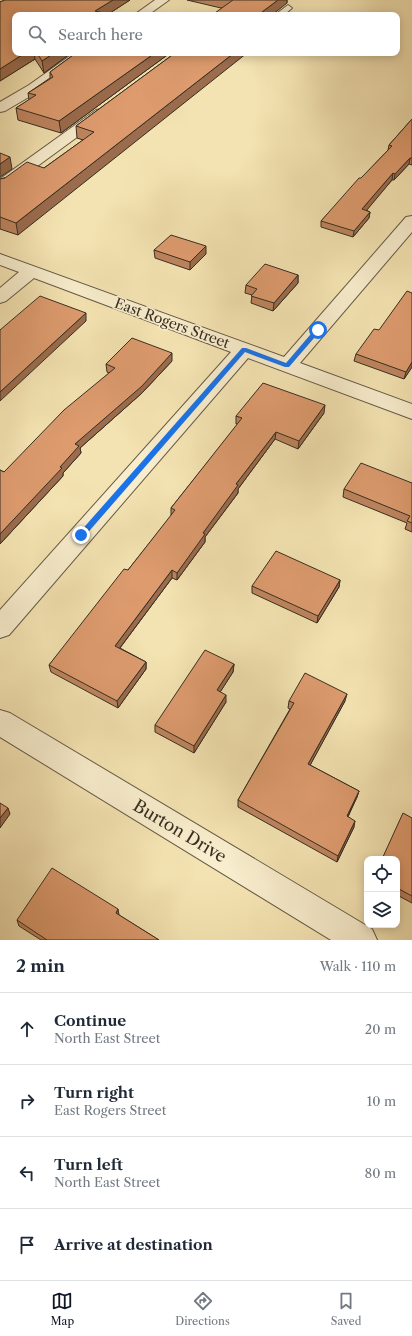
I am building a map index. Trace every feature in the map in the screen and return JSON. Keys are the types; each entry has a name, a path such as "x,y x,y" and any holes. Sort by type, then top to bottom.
{"street":[{"path":"145,12 163,0"},
{"path":"0,108 34,88 79,56"},
{"path":"0,186 113,104"},
{"path":"287,366 412,221"},
{"name":"East Rogers Street","path":"0,259 412,412"},
{"path":"0,297 32,271"},
{"path":"0,627 244,350"},
{"name":"Burton Drive","path":"0,722 361,940"}],"lane":[{"path":"283,12 288,8"}],"building":[{"path":"5,0 113,0 95,11 99,12 12,12 12,56 20,56 0,69 0,2"},
{"path":"233,0 278,0 262,12 216,12"},
{"path":"39,56 50,56 42,61"},
{"path":"72,56 151,56 59,121 16,108 36,95 28,93 53,77 50,72"},
{"path":"171,56 230,56 16,223 0,217 0,179 5,178 27,162 44,168 94,132 76,126"},
{"path":"412,119 412,158 410,158 395,174 393,173 362,209 370,212 354,231 321,221 359,178 361,178 392,146 389,145"},
{"path":"0,153 10,157 0,164"},
{"path":"171,235 206,246 190,262 154,250"},
{"path":"265,264 298,275 274,303 251,296 257,289 246,285"},
{"path":"407,291 412,293 412,362 406,372 356,354 374,329 379,330"},
{"path":"40,296 86,313 0,392 0,330"},
{"path":"132,338 172,353 142,386 75,444 79,446 60,467 62,468 0,534 0,470 4,472 64,410 115,368 106,364"},
{"path":"263,383 325,405 299,441 276,432 236,484 238,485 203,533 205,534 177,573 172,570 115,646 146,662 117,701 49,665 124,569 128,570 175,510 171,508 242,418 236,416"},
{"path":"361,463 412,483 412,523 407,521 410,516 344,489"},
{"path":"276,551 340,580 318,616 252,586"},
{"path":"205,650 234,664 217,690 226,695 194,746 155,725"},
{"path":"305,673 347,694 308,764 359,791 347,816 355,821 338,856 238,800 294,703 289,701"},
{"path":"0,803 8,808 0,818"},
{"path":"403,813 412,818 412,896 400,890 400,856 383,856"},
{"path":"52,868 118,909 116,913 159,940 47,940 17,920"}],"route":[{"path":"81,535 244,350 287,366 318,330"}]}
